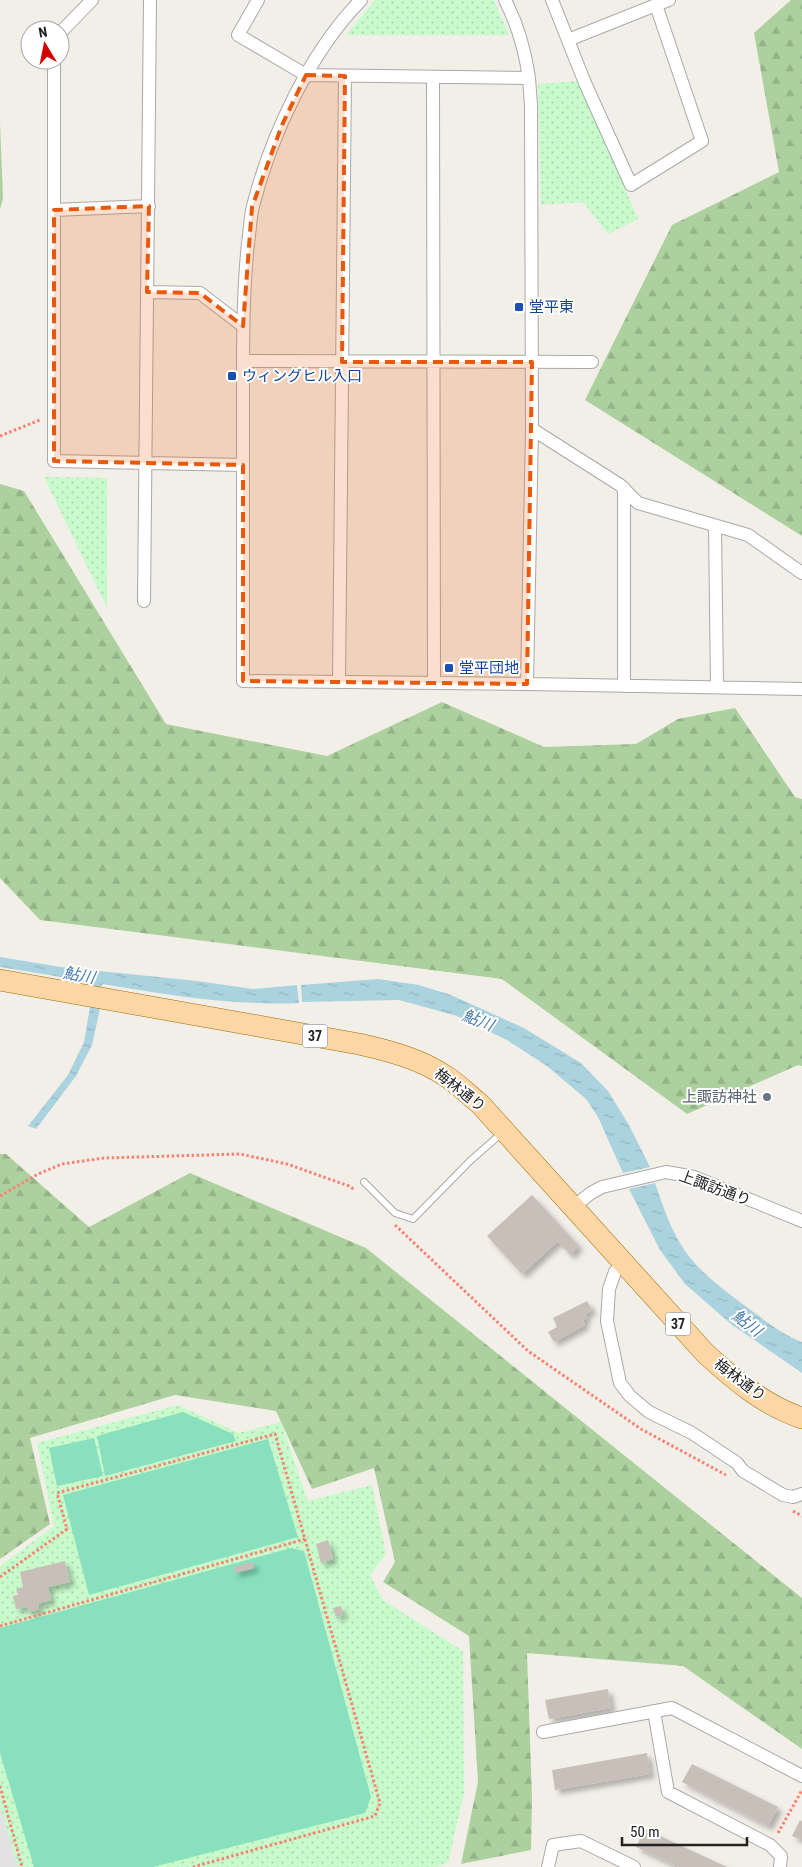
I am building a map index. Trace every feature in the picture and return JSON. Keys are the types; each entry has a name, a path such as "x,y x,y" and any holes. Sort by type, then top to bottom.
{"main road":[{"name":"梅林通り","path":"0,980 390,1051 422,1063 447,1076 480,1104 679,1326 733,1379 764,1399 802,1418"}],"street":[{"path":"70,23 92,0"},
{"path":"144,601 150,0"},
{"path":"258,0 238,36 306,75 529,78"},
{"path":"361,0 332,33 306,75 282,125 252,207 246,260 243,326 243,681 802,689"},
{"path":"505,0 526,55 531,106 532,429 527,684"},
{"path":"552,0 585,83 631,185 702,142 656,5"},
{"path":"568,40 669,0"},
{"path":"54,70 54,461 243,465"},
{"path":"340,682 345,76"},
{"path":"433,77 434,683"},
{"path":"54,210 149,206"},
{"path":"147,292 200,293 243,326"},
{"path":"243,361 592,362"},
{"path":"532,429 624,488 638,503 748,535 802,573"},
{"path":"624,488 624,686"},
{"path":"715,526 717,687"},
{"name":"上諏訪通り","path":"573,1207 591,1192 602,1186 658,1173 676,1173 694,1177 802,1221"},
{"path":"622,1262 614,1272 609,1289 607,1321 620,1383 630,1396 649,1412 692,1433 737,1463 743,1471 783,1495 793,1497 802,1494"},
{"path":"543,1732 672,1708 802,1776"},
{"path":"654,1711 668,1792 770,1845 781,1856 780,1867"},
{"path":"548,1867 553,1846 581,1841 634,1867"}],"lane":[{"path":"364,1182 395,1213 413,1219 471,1160 505,1131"}],"path":[{"path":"0,436 40,420"},
{"path":"0,1196 38,1174 62,1164 104,1158 240,1154 287,1164 349,1186 356,1191"},
{"path":"390,1221 528,1351 641,1429 734,1479"},
{"path":"0,1578 67,1528 58,1493 275,1434 380,1802 375,1816 193,1867"},
{"path":"785,1507 802,1516"},
{"path":"0,1626 304,1539"},
{"path":"0,1786 22,1867"},
{"path":"770,1845 802,1790"}],"highlighted area":[{"path":"306,75 345,76 342,362 532,362 527,684 243,681 243,465 54,461 54,210 149,206 147,292 200,293 243,326 252,207 282,125"}],"green space":[{"path":"375,0 494,0 509,35 346,35"},
{"path":"791,0 802,0 802,536 585,400 672,225 779,172 754,33"},
{"path":"578,81 638,219 608,234 583,202 541,205 538,84"},
{"path":"0,122 3,199 0,209"},
{"path":"44,477 107,478 107,608"},
{"path":"0,484 24,491 166,724 327,756 442,702 544,747 636,744 678,719 735,708 795,797 802,799 802,1066 798,1065 687,1114 502,979 40,920 0,878"},
{"path":"0,1154 6,1154 89,1227 190,1173 366,1248 802,1598 802,1749 683,1666 527,1653 532,1799 531,1850 461,1864 478,1782 469,1636 383,1582 395,1562 374,1468 312,1489 276,1411 175,1395 30,1438 50,1524 0,1559"},
{"path":"178,1405 239,1433 281,1422 308,1501 372,1485 386,1554 370,1575 383,1600 463,1651 464,1793 448,1863 436,1867 0,1867 0,1566 54,1526 37,1443"},
{"path":"183,1412 233,1434 236,1441 105,1476 97,1436"},
{"path":"94,1438 103,1476 57,1486 49,1448"},
{"path":"268,1439 298,1537 89,1595 63,1495"},
{"path":"291,1548 304,1551 371,1797 365,1813 153,1867 34,1867 0,1753 0,1628"}],"shaded area":[{"path":"0,1806 18,1867 0,1867"}],"water":[{"name":"鮎川","path":"0,957 61,967 197,981 253,989 297,985 299,1003 225,1001 176,996 103,984 100,988 94,987 92,982 0,967"},
{"name":"鮎川","path":"378,979 419,985 451,995 524,1028 581,1063 608,1091 629,1125 650,1167 623,1173 598,1117 586,1099 547,1066 507,1040 457,1016 399,1000 302,1002 301,985"},
{"path":"90,1007 100,1009 92,1045 76,1076 36,1129 28,1126 68,1075 84,1042"},
{"name":"鮎川","path":"655,1183 672,1229 693,1261 717,1284 758,1315 779,1330 802,1342 802,1373 731,1324 685,1284 660,1250 629,1189"}],"building":[{"path":"532,1195 579,1246 570,1255 558,1241 522,1274 487,1236"},
{"path":"587,1301 592,1310 585,1314 587,1317 583,1320 585,1325 554,1342 548,1332 557,1327 553,1318"},
{"path":"328,1540 333,1559 321,1563 316,1544"},
{"path":"65,1561 70,1582 48,1587 51,1600 38,1604 39,1609 29,1612 27,1607 16,1609 13,1596 18,1595 16,1589 23,1587 20,1572"},
{"path":"253,1562 254,1568 235,1573 234,1567"},
{"path":"341,1606 343,1615 336,1617 333,1608"},
{"path":"608,1689 611,1708 549,1719 545,1700"},
{"path":"647,1753 650,1774 555,1790 552,1770"},
{"path":"692,1764 778,1807 768,1826 682,1782"},
{"path":"800,1820 802,1821 802,1840 792,1836"},
{"path":"645,1829 727,1867 679,1867 636,1847"}],"place":[{"name":"堂平東","path":"519,307"},
{"name":"ウィングヒル入口","path":"232,376"},
{"name":"堂平団地","path":"449,668"},
{"name":"上諏訪神社","path":"767,1097"}]}
